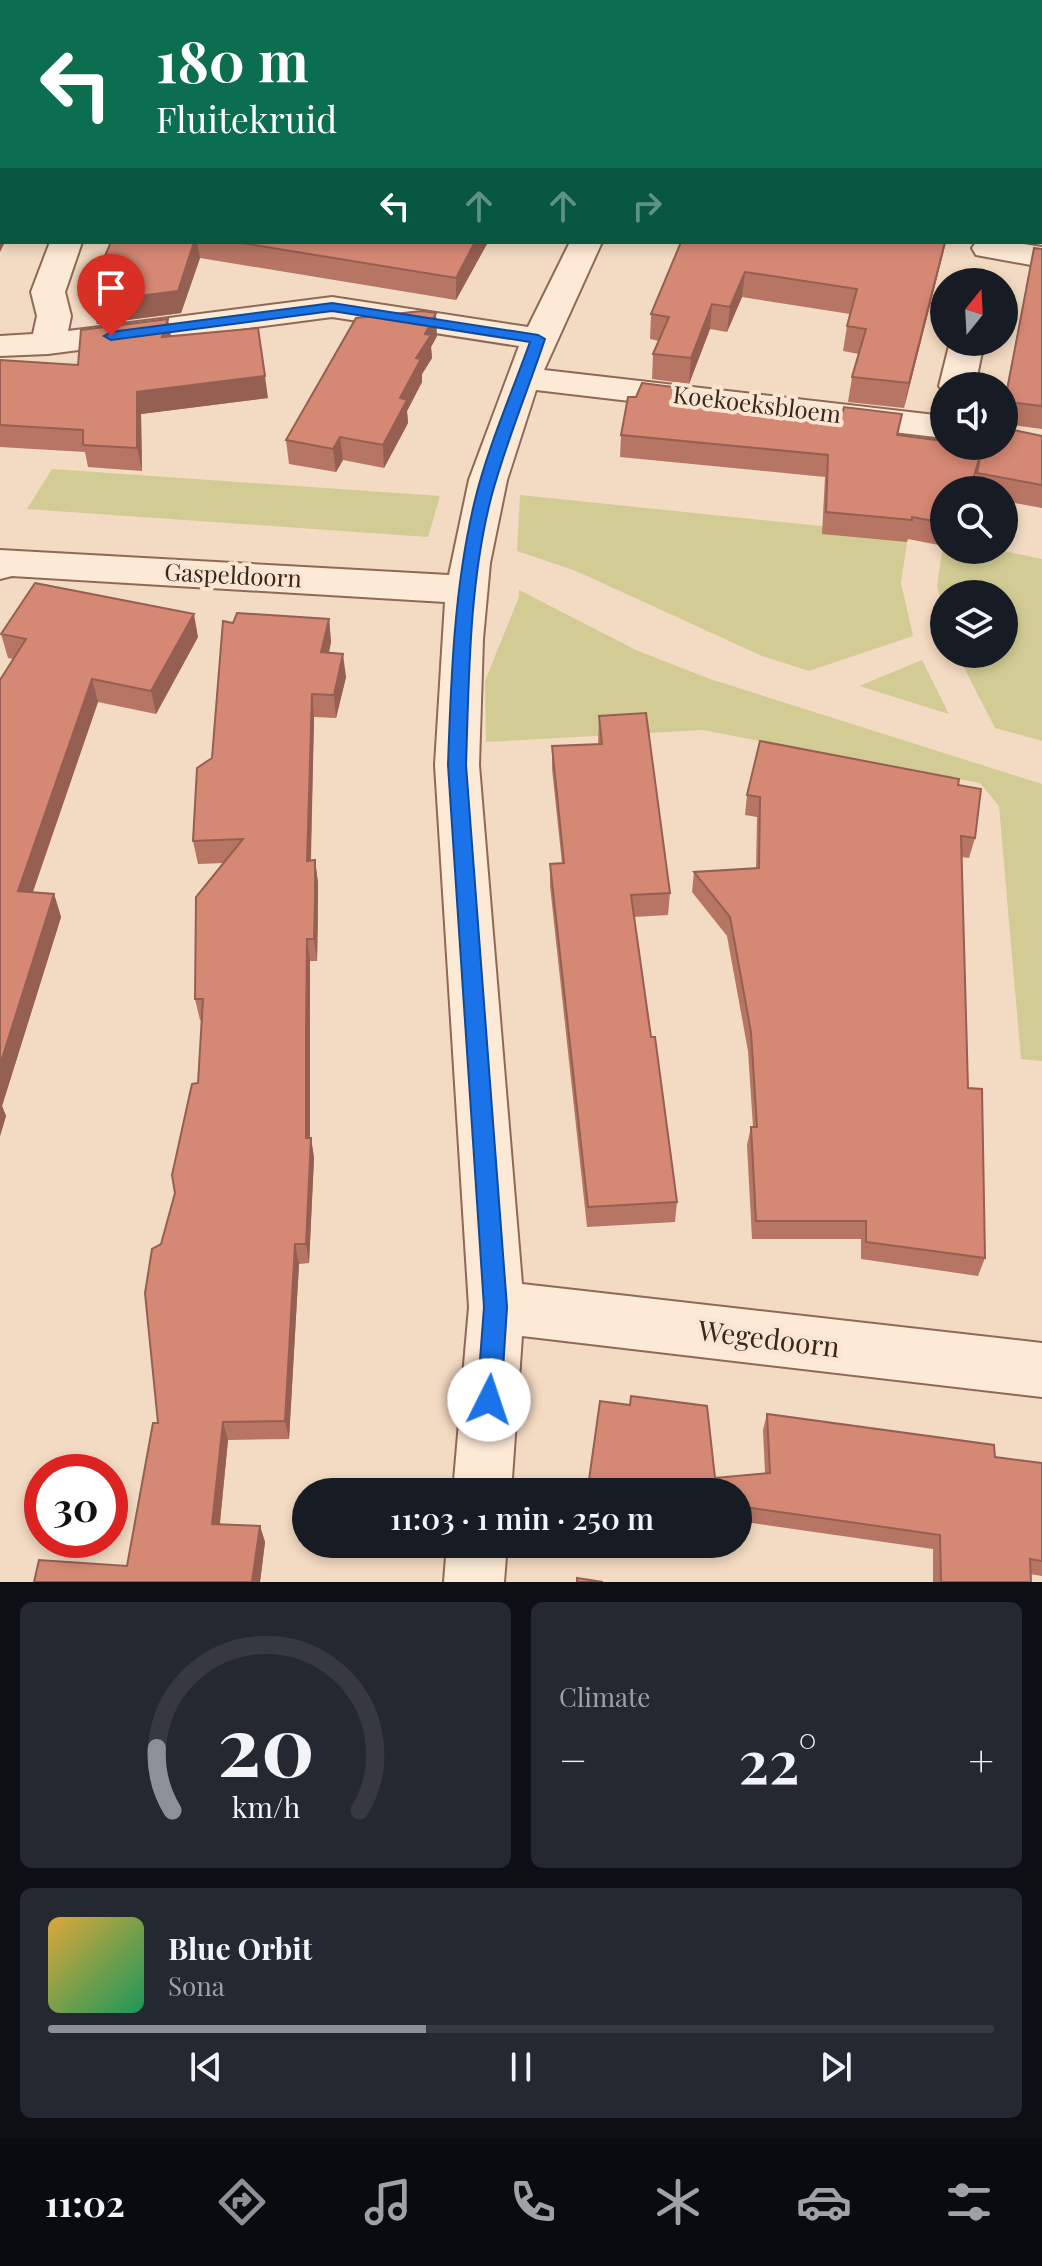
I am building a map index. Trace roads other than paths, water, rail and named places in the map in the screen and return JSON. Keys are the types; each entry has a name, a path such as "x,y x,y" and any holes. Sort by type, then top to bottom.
{"street":[{"path":"48,344 54,316 48,292 65,244"},
{"path":"483,1478 496,1307 457,765 468,590 483,500 530,358 585,244"},
{"path":"986,256 1042,257"},
{"name":"Koekoeksbloem","path":"0,346 48,344 332,307 530,358 930,425"},
{"name":"Gaspeldoorn","path":"0,566 3,562 468,590"},
{"name":"Wegedoorn","path":"496,1307 1042,1370"},
{"path":"474,1582 476,1558"}]}
